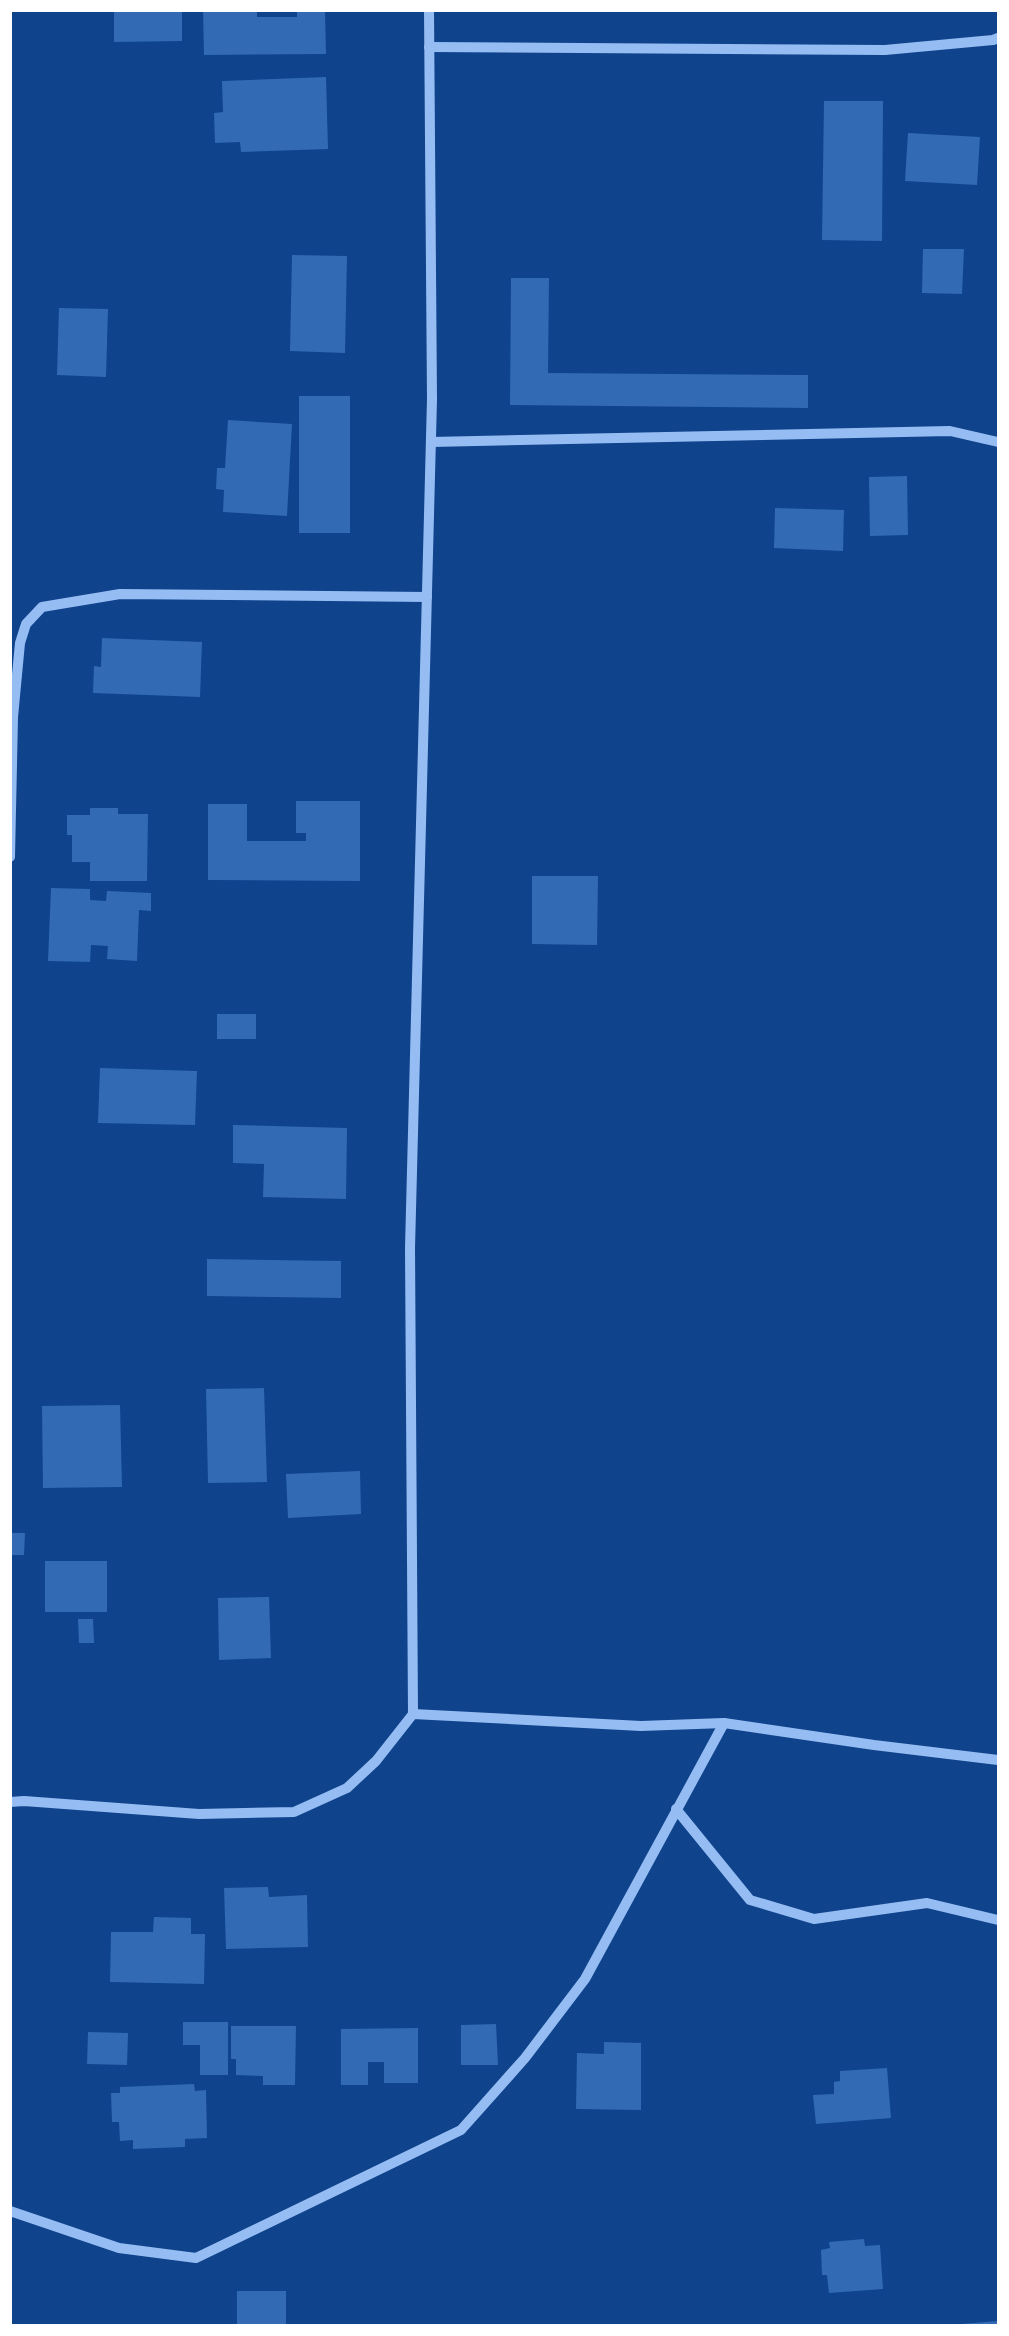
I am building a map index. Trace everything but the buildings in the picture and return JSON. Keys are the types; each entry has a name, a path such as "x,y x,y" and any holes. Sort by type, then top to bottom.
{"street":[{"path":"10,1802 24,1801 199,1814 294,1812 347,1788 376,1761 413,1714 410,1248 431,442 429,10"},
{"path":"429,47 885,50 999,38"},
{"path":"431,442 950,431 999,442"},
{"path":"10,857 15,641 26,624 42,607 120,594 427,597"},
{"path":"413,1714 641,1726 724,1723 874,1745 999,1760"},
{"path":"10,2211 119,2248 196,2258 461,2130 525,2058 585,1979 724,1723"},
{"path":"676,1809 750,1900 814,1919 927,1903 999,1920"}]}
